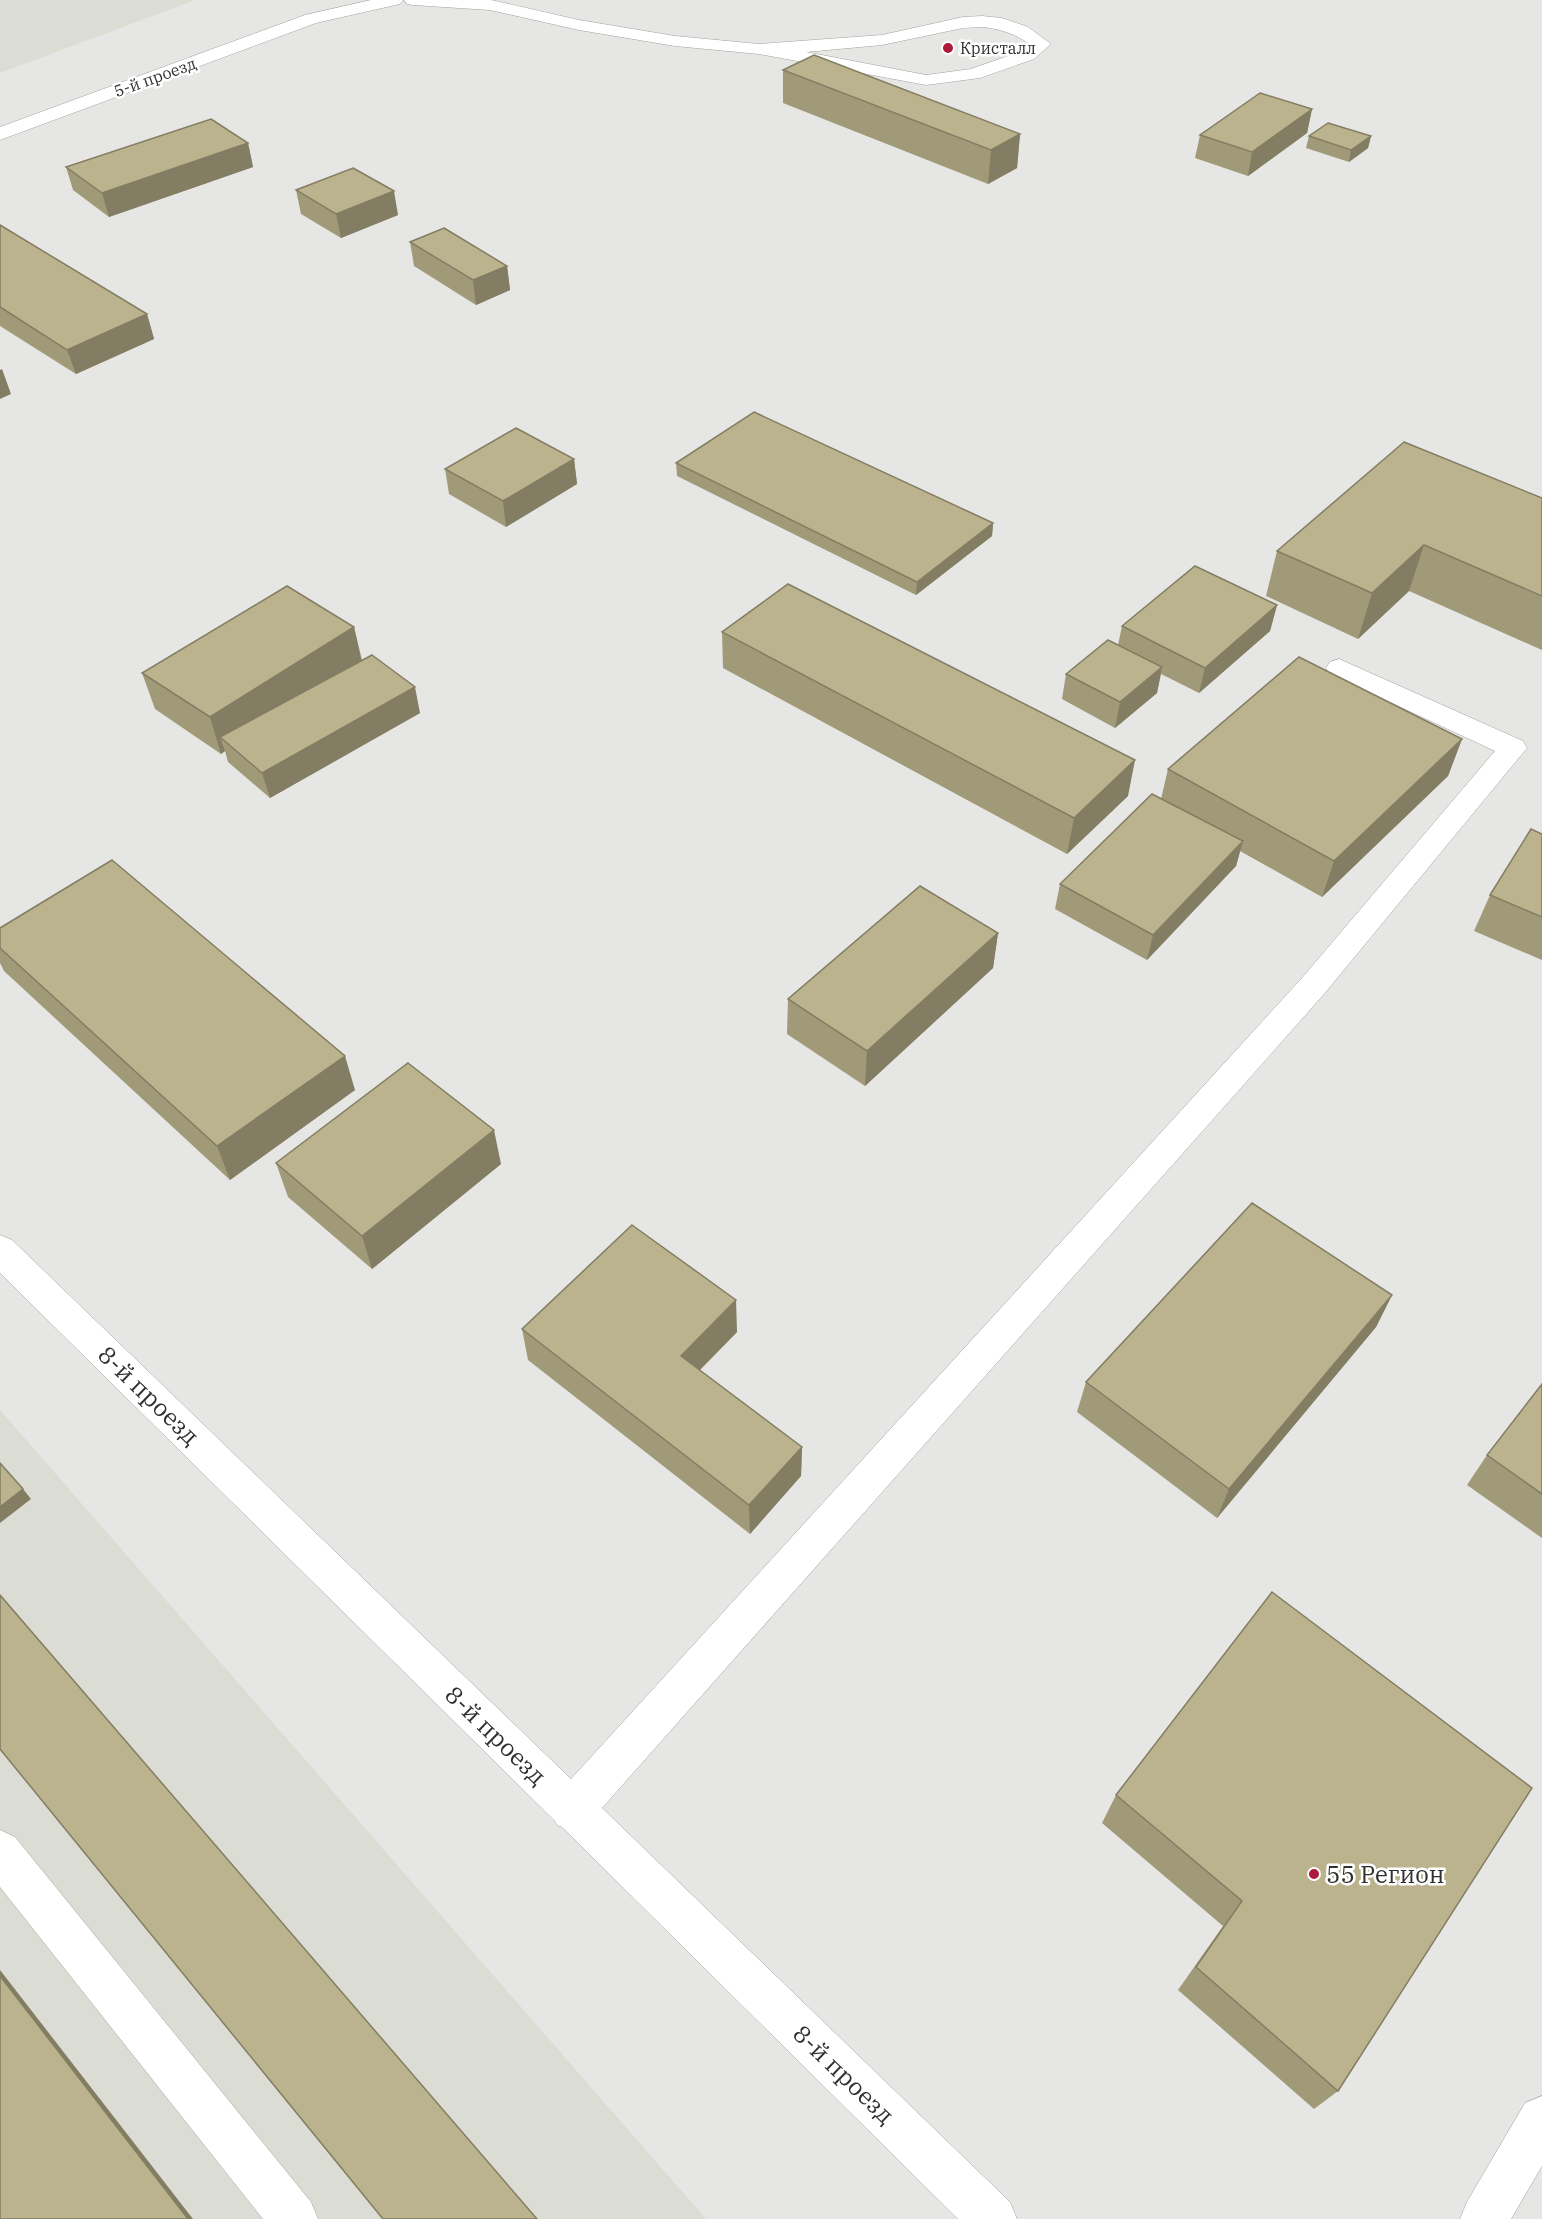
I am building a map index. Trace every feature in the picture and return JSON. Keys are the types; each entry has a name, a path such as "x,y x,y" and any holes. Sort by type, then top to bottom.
{"street":[{"path":"311,19 317,0"},
{"name":"5-й проезд","path":"0,134 311,19 394,0"},
{"path":"413,0 490,5 579,25 675,41 759,49 926,80 974,74 1028,55 1042,44 1027,31 991,21 956,21 885,39 818,47 759,49"},
{"path":"572,1810 1312,986 1513,748 1339,668"},
{"name":"8-й проезд","path":"2,1256 993,2219"},
{"path":"0,1852 294,2219"},
{"path":"1484,2219 1542,2120"}],"shaded area":[{"path":"0,0 195,0 0,73"},
{"path":"0,1410 706,2219 0,2219"}],"building":[{"path":"814,55 1020,134 991,150 783,70"},
{"path":"1260,93 1312,109 1252,152 1200,135"},
{"path":"211,119 248,143 102,193 66,167"},
{"path":"1328,123 1371,136 1351,150 1309,136"},
{"path":"353,168 394,191 336,214 296,190"},
{"path":"0,225 147,314 67,350 0,307"},
{"path":"444,228 507,266 473,280 410,242"},
{"path":"754,412 993,523 917,582 676,463"},
{"path":"516,428 574,459 503,501 445,469"},
{"path":"1404,442 1542,498 1542,596 1424,545 1372,593 1277,551"},
{"path":"1195,566 1277,605 1205,668 1122,626"},
{"path":"788,584 1135,760 1074,818 722,632"},
{"path":"287,586 354,627 210,717 142,673"},
{"path":"1108,640 1162,667 1120,702 1066,674"},
{"path":"372,655 415,687 262,773 220,737"},
{"path":"1299,657 1462,739 1334,861 1168,769"},
{"path":"1152,794 1243,841 1153,935 1060,884"},
{"path":"1531,829 1542,834 1542,917 1490,895"},
{"path":"112,860 345,1056 217,1146 0,948 0,928"},
{"path":"920,886 998,933 867,1051 788,999"},
{"path":"408,1063 494,1130 362,1236 276,1163"},
{"path":"1252,1203 1392,1295 1229,1489 1086,1382"},
{"path":"632,1225 736,1300 681,1356 802,1447 749,1505 522,1329"},
{"path":"1542,1384 1542,1494 1487,1455"},
{"path":"0,1463 23,1489 0,1507"},
{"name":"55 Регион","path":"1272,1592 1532,1788 1338,2091 1196,1967 1242,1901 1116,1795"},
{"path":"0,1595 537,2219 383,2219 0,1749"},
{"path":"0,1976 188,2219 0,2219"}],"place":[{"name":"Кристалл","path":"948,48"},
{"name":"55 Регион","path":"1314,1874"}]}
